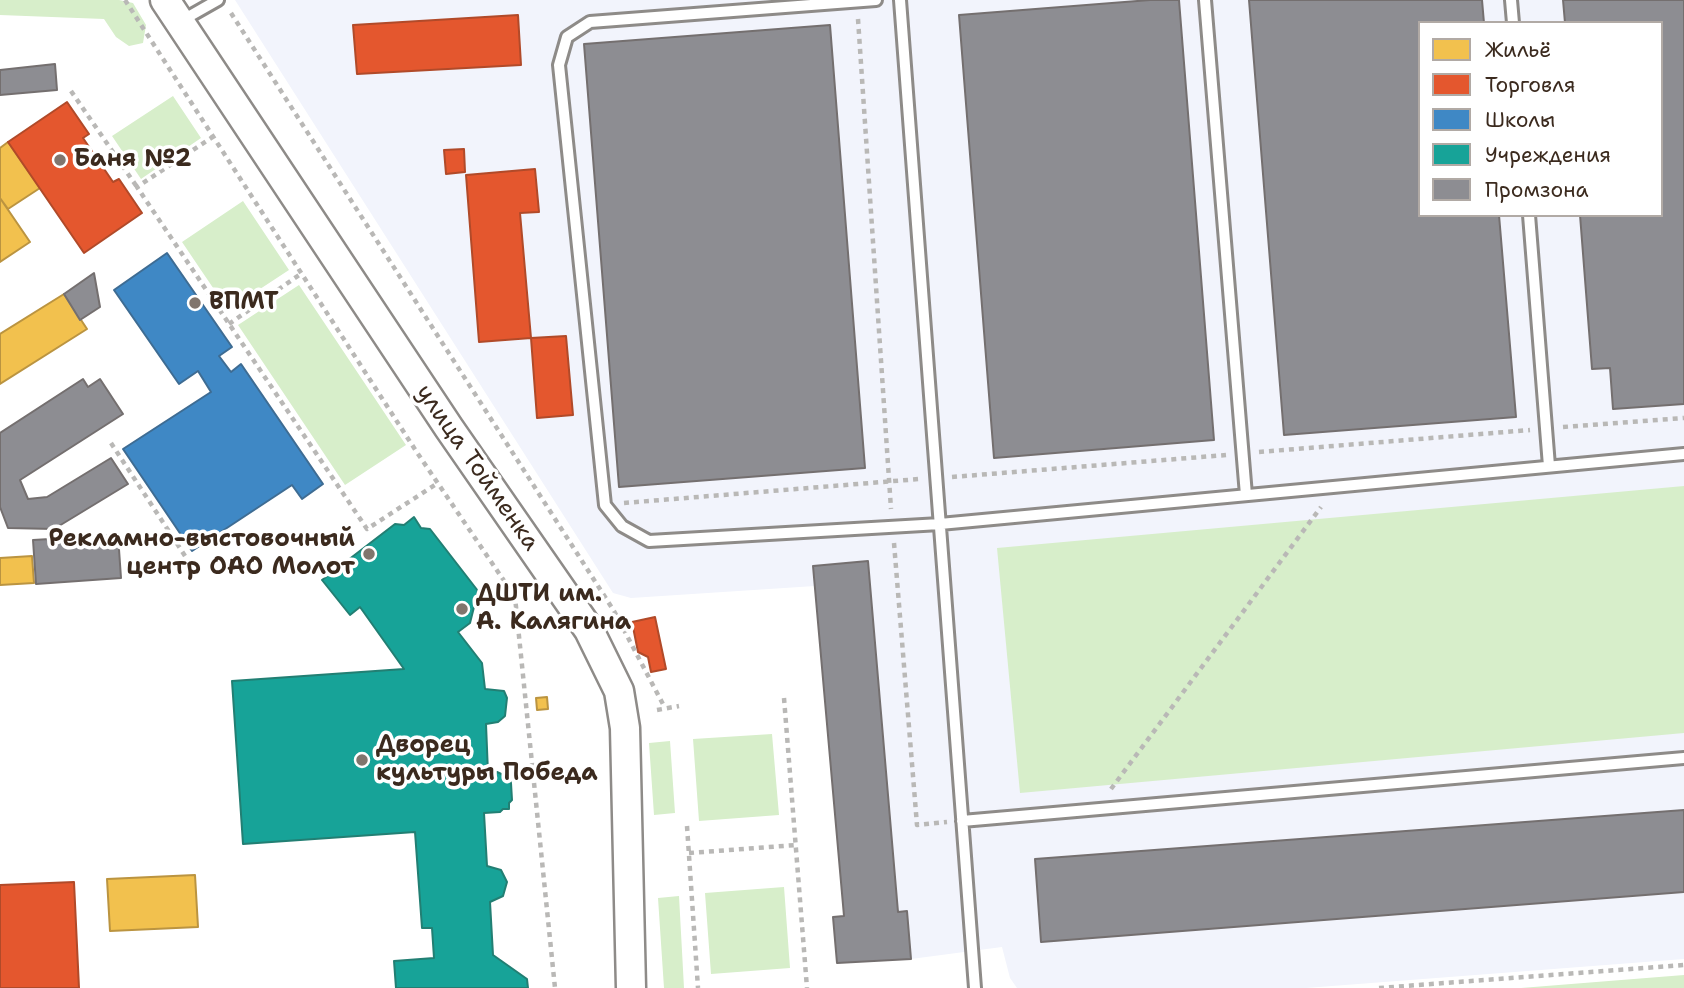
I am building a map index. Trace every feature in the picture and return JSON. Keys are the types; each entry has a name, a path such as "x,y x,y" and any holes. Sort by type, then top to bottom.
{"street":[{"name":"улица Тойменка","path":"172,11 449,428 568,597 605,660 619,691 625,728 631,988"}],"lane":[{"path":"172,11 218,0"},
{"path":"876,0 590,22 567,37 559,65 605,505 622,526 649,541 940,524 1684,454"},
{"path":"900,0 975,988"},
{"path":"1205,0 1246,495"},
{"path":"1511,0 1513,21"},
{"path":"1529,217 1549,467"},
{"path":"962,821 1684,758"}],"path":[{"path":"125,0 438,483 516,597 555,988"},
{"path":"857,2 892,527 917,825 962,821"},
{"path":"230,12 614,611 664,708"},
{"path":"71,91 367,529 438,483"},
{"path":"137,187 214,136"},
{"path":"229,324 302,273"},
{"path":"605,505 1684,418"},
{"path":"111,443 191,565"},
{"path":"1095,809 1337,486"},
{"path":"784,698 807,988"},
{"path":"657,710 679,706"},
{"path":"687,826 698,988"},
{"path":"689,853 796,845"},
{"path":"1379,988 1684,965"}],"shaded area":[{"path":"235,0 1684,0 1684,959 1306,988 1017,988 1010,978 1002,947 911,959 837,963 833,917 844,915 815,586 631,598 613,593"}],"green space":[{"path":"0,0 119,0 133,3 146,25 143,43 129,46 116,37 104,19 0,15"},
{"path":"173,96 201,138 141,179 112,136"},
{"path":"243,201 289,270 228,310 182,242"},
{"path":"299,285 406,445 345,485 238,325"},
{"path":"1684,486 1684,733 1020,793 997,548"},
{"path":"772,734 779,815 699,821 693,739"},
{"path":"670,741 675,813 654,815 649,743"},
{"path":"784,887 790,968 711,974 705,893"},
{"path":"679,896 684,988 664,988 658,898"},
{"path":"1684,975 1684,988 1521,988"}],"building: Жильё":[{"path":"8,142 40,188 8,209 0,198 0,148"},
{"path":"0,198 30,242 0,262"},
{"path":"64,294 87,329 0,384 0,334"},
{"path":"32,556 34,583 0,585 0,558"},
{"path":"547,697 548,709 537,710 536,698"},
{"path":"195,875 198,927 110,931 107,879"}],"building: Торговля":[{"path":"518,15 521,65 357,74 353,25"},
{"name":"Баня №2","path":"67,102 89,134 83,138 113,182 119,179 142,213 84,253 8,142"},
{"path":"464,149 465,172 446,174 444,150"},
{"path":"535,169 539,212 520,213 531,338 479,342 466,175"},
{"path":"566,336 573,415 537,418 531,338"},
{"path":"655,617 666,669 651,672 648,657 638,652 632,622"},
{"path":"74,882 79,988 0,988 0,885"}],"building: Школы":[{"path":"167,253 232,347 219,356 231,372 241,364 323,484 302,499 292,485 192,551 123,449 211,392 198,371 179,384 114,290"}],"building: Учреждения":[{"name":"Дворец культуры Победа","path":"414,517 421,528 430,529 478,591 470,623 458,632 482,663 485,689 504,691 507,698 505,716 498,722 486,724 488,773 497,772 508,777 512,800 509,809 484,813 487,866 501,870 507,882 503,896 490,902 493,955 527,979 528,988 396,988 394,961 434,958 432,928 422,928 415,832 243,844 232,681 404,669 360,607 350,615 322,580 395,524 404,525"}],"building: Промзона":[{"path":"1179,0 1214,440 994,458 959,15"},
{"path":"1249,0 1482,0 1484,21 1418,21 1418,217 1499,217 1516,417 1284,435"},
{"path":"1563,0 1684,0 1684,404 1613,409 1610,368 1592,369 1580,217 1663,217 1663,21 1565,21"},
{"path":"830,25 865,468 619,487 584,44"},
{"path":"55,64 57,90 0,95 0,70"},
{"path":"94,273 100,307 80,320 64,294"},
{"path":"83,379 88,387 100,379 123,414 20,480 28,499 47,497 111,458 128,484 54,529 8,528 0,507 0,433"},
{"path":"118,535 121,578 36,584 33,540"},
{"path":"868,561 898,912 907,911 911,959 837,963 833,917 844,916 813,566"},
{"path":"1684,810 1684,892 1041,942 1035,859"}],"place":[{"name":"Баня №2","path":"60,160"},
{"name":"ВПМТ","path":"195,303"},
{"name":"Рекламно-выстовочный центр ОАО Молот","path":"369,554"},
{"name":"ДШТИ им. А. Калягина","path":"462,609"},
{"name":"Дворец культуры Победа","path":"362,760"}]}
